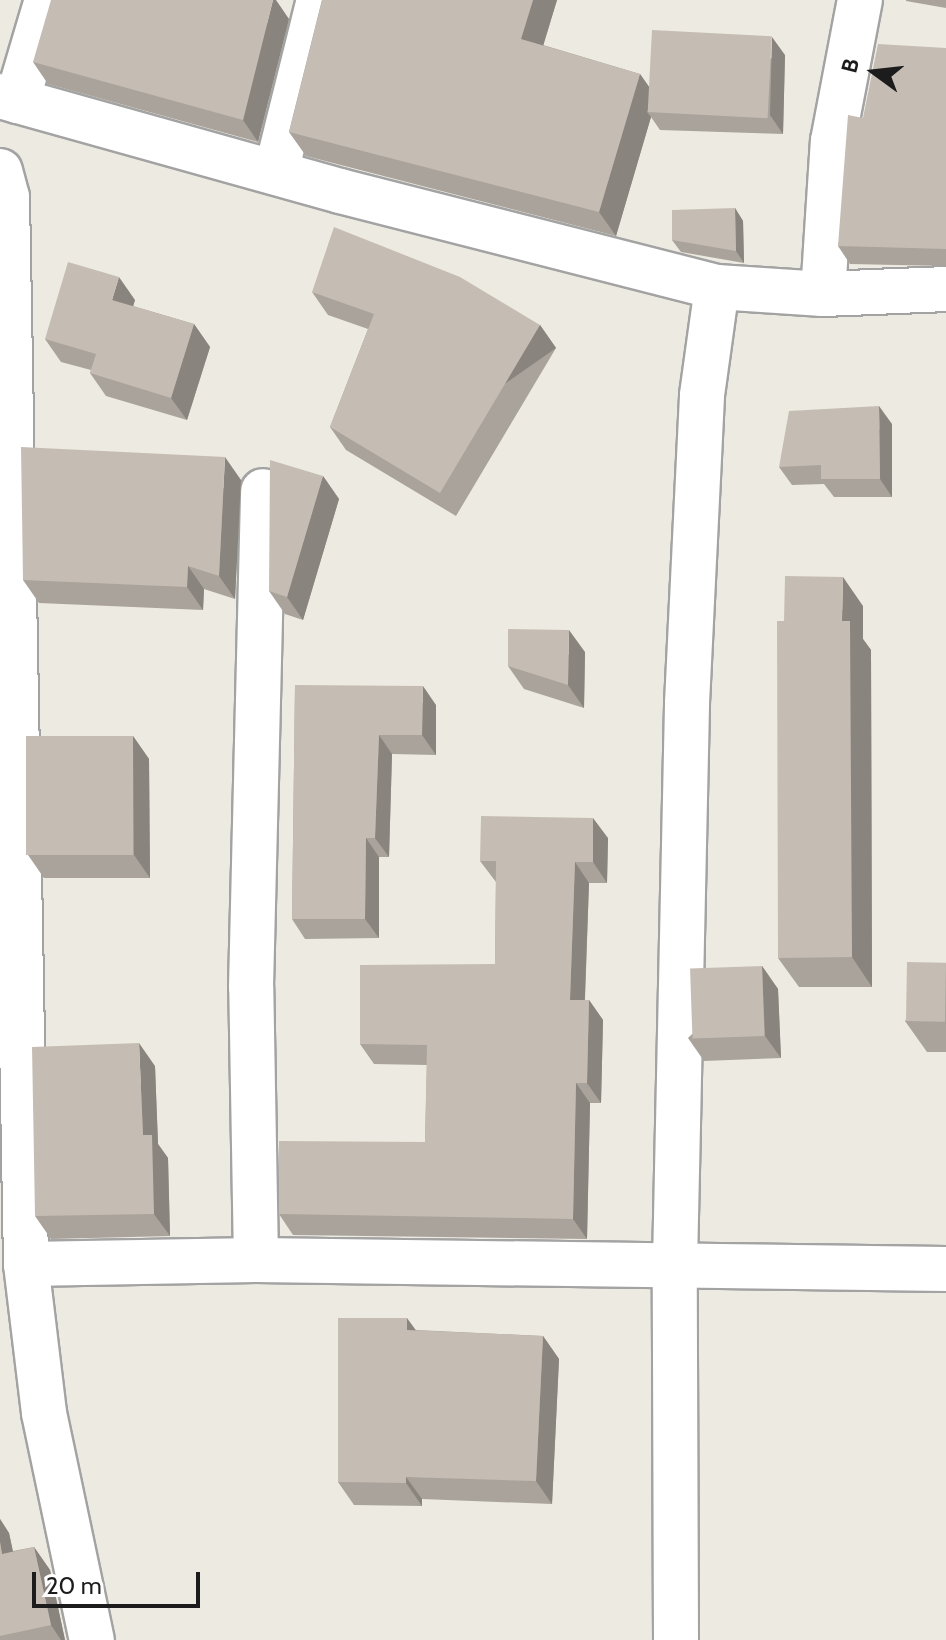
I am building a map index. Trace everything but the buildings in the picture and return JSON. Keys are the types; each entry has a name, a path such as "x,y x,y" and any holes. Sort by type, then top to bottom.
{"street":[{"path":"47,0 8,98 276,172 717,287 823,294 946,289"},
{"path":"276,172 319,0"},
{"path":"823,294 833,141 860,0"},
{"path":"0,171 7,197 11,874 26,1264 44,1413 92,1640"},
{"path":"676,1640 675,1264 688,688 702,395 717,287"},
{"path":"256,1260 251,987 263,491"},
{"path":"26,1264 256,1260 946,1269"}]}
